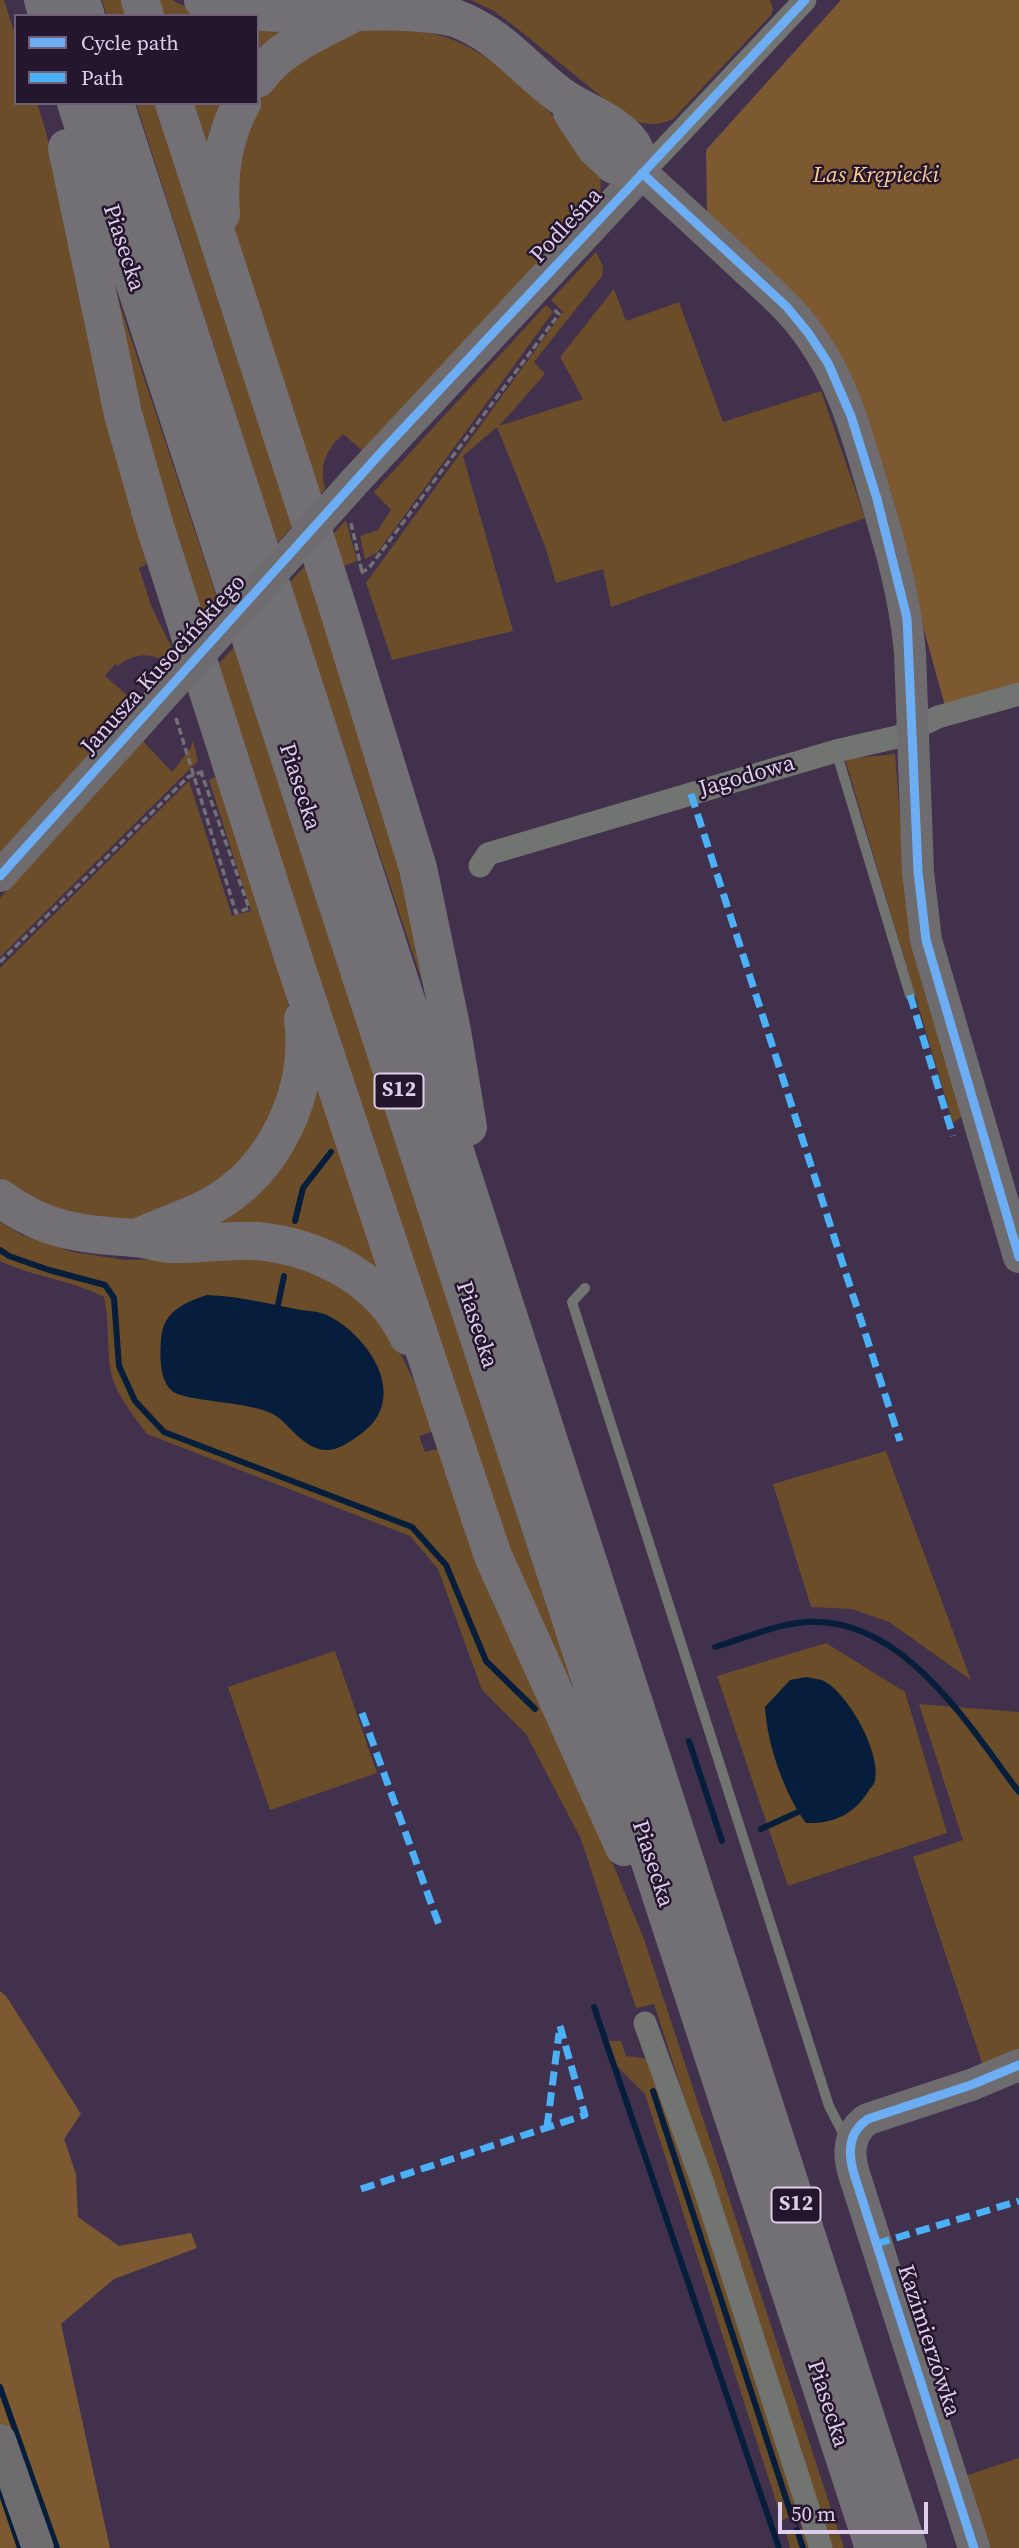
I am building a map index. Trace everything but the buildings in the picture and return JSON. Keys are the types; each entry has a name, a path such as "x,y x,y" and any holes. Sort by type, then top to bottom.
{"highway":[{"path":"203,0 241,9 409,7 457,18 503,45 561,96 607,122 634,146 642,173"},
{"path":"259,77 295,43 365,8"},
{"path":"57,105 127,427 153,520 297,969 448,1423 493,1556 633,1867 721,2078"},
{"name":"Piasecka","path":"77,105 874,2548"},
{"name":"Piasecka","path":"116,105 908,2548"},
{"path":"175,105 225,254 418,868 452,1031 492,1263"},
{"path":"225,254 220,176 226,140 241,105"},
{"path":"136,1238 200,1212 229,1194 248,1178 282,1131 302,1077 306,1042 297,969"},
{"path":"0,1198 29,1216 85,1235 136,1238 169,1244 257,1241 296,1248 338,1264 362,1280 401,1321 448,1423"}],"street":[{"name":"Podleśna","path":"357,479 798,3"},
{"path":"642,173 787,307 828,363 851,416 877,499 907,618 918,872 926,940 1019,1257"},
{"name":"Janusza Kusocińskiego","path":"0,876 357,479"},
{"name":"Jagodowa","path":"480,866 488,854 836,751 897,737 938,718 1019,694"},
{"path":"645,2023 703,2184 821,2548"},
{"path":"850,2145 863,2123 869,2119 971,2085 1019,2065"},
{"name":"Kazimierzówka","path":"850,2145 854,2174 974,2548"},
{"path":"0,2440 38,2548"}],"lane":[{"path":"836,751 911,995"},
{"path":"585,1289 572,1302 829,2106 850,2145"}],"path":[{"path":"349,512 362,572 369,568 559,314"},
{"path":"173,708 236,913 249,908 201,772"},
{"path":"0,962 188,776"}],"shaded area":[{"path":"0,0 4,0 14,32 14,105 38,105 46,132 147,564 139,568 152,608 176,656 169,665 156,657 143,655 130,658 118,666 115,664 105,676 135,702 0,854"},
{"path":"102,0 130,0 134,14 106,14"},
{"path":"155,0 172,0 201,14 159,14"},
{"path":"471,0 770,0 773,9 771,15 673,119 648,124 624,115 513,25 494,11"},
{"path":"296,21 259,52 259,23"},
{"path":"372,26 446,37 501,68 541,103 590,154 599,172 601,184 600,196 363,451 343,434 337,440 323,466 325,489 315,500 231,223 247,119 256,105 259,105 268,86 292,62"},
{"path":"137,105 165,105 297,521 277,543"},
{"path":"189,105 222,105 210,128 206,158"},
{"path":"596,252 603,266 602,276 534,362 545,374 499,426 583,399 560,357 614,289 626,321 679,302 723,422 821,391 865,518 611,607 603,569 556,583 545,546 497,427 463,456 513,631 392,660 366,583 563,312 551,300"},
{"path":"109,272 220,607 200,628 151,476"},
{"path":"546,305 553,312 377,553 365,559 360,536 378,530 391,510 374,492"},
{"path":"346,520 357,561 341,567 327,541"},
{"path":"310,561 377,771 429,1002 289,583"},
{"path":"234,647 571,1680 562,1683 511,1564 214,669"},
{"path":"141,739 172,772 193,741 198,761 0,957 0,898"},
{"path":"895,754 908,923 964,1115 953,1123 845,759"},
{"path":"224,773 284,973 294,1047 282,1099 231,1177 148,1218 93,1218 52,1207 10,1186 0,1178 0,968 189,781 232,916 251,911 209,780"},
{"path":"317,1075 390,1283 192,1230"},
{"path":"0,1222 22,1235 73,1252 125,1260 263,1256 339,1283 369,1309 397,1347 417,1387 434,1431 419,1436 425,1452 440,1448 644,1939 844,2548 830,2548 654,2004 636,2008 581,1839 526,1734 482,1690 438,1569 410,1536 147,1434 113,1381 104,1297 79,1286 0,1261"},
{"path":"886,1451 971,1680 889,1622 852,1609 811,1607 773,1484"},
{"path":"826,1643 905,1692 947,1833 788,1886 717,1676"},
{"path":"335,1651 377,1773 270,1810 228,1687"},
{"path":"919,1704 1019,1712 1019,2051 983,2066 913,1857 963,1840"},
{"path":"604,2041 621,2041 626,2056 644,2058 654,2067 799,2514 782,2520 645,2094 609,2058"},
{"path":"1019,2458 1019,2548 984,2548 964,2480 968,2475"},
{"path":"805,2528 811,2548 790,2548 786,2533"}],"green space":[{"name":"Las Krępiecki","path":"841,0 1019,0 1019,685 945,706 858,391 809,311 707,211 706,150"},
{"path":"0,1991 6,1996 81,2114 64,2139 76,2174 78,2217 119,2246 191,2233 197,2248 114,2279 61,2324 110,2548 0,2548"}],"water":[{"path":"207,1295 240,1298 320,1313 343,1325 358,1338 379,1371 384,1388 382,1405 374,1422 346,1444 325,1450 310,1445 273,1414 248,1406 188,1397 171,1390 164,1379 161,1366 161,1345 166,1322 176,1310"},
{"path":"806,1677 822,1680 832,1686 852,1709 868,1740 876,1769 875,1781 854,1808 840,1817 815,1823 806,1823 784,1783 769,1737 765,1707 790,1680"}],"waterway":[{"path":"295,1221 303,1188 331,1152"},
{"path":"0,1250 9,1256 49,1270 105,1285 114,1298 119,1366 135,1401 164,1432 412,1527 446,1565 486,1661 535,1709"},
{"path":"278,1305 284,1276"},
{"path":"715,1647 772,1628 807,1622 842,1625 874,1637 903,1656 930,1680 955,1707 1019,1792"},
{"path":"689,1741 722,1841"},
{"path":"761,1829 798,1812"},
{"path":"594,2007 779,2548"},
{"path":"653,2091 792,2517"},
{"path":"0,2387 57,2548"},
{"path":"0,2489 20,2548"},
{"path":"797,2530 803,2548"}],"marked path":[{"path":"691,794 900,1441"},
{"path":"910,995 953,1136"},
{"path":"362,1713 439,1925"},
{"path":"361,2189 585,2115 560,2026"},
{"path":"547,2127 559,2033"},
{"path":"876,2244 1019,2201"}],"cycle path":[{"path":"0,876 386,447 805,0"},
{"path":"642,173 787,307 828,363 851,416 877,499 907,618 918,872 926,940 1019,1257"},
{"path":"974,2548 854,2174 851,2144 861,2124 868,2119 971,2085 1019,2065"}]}
